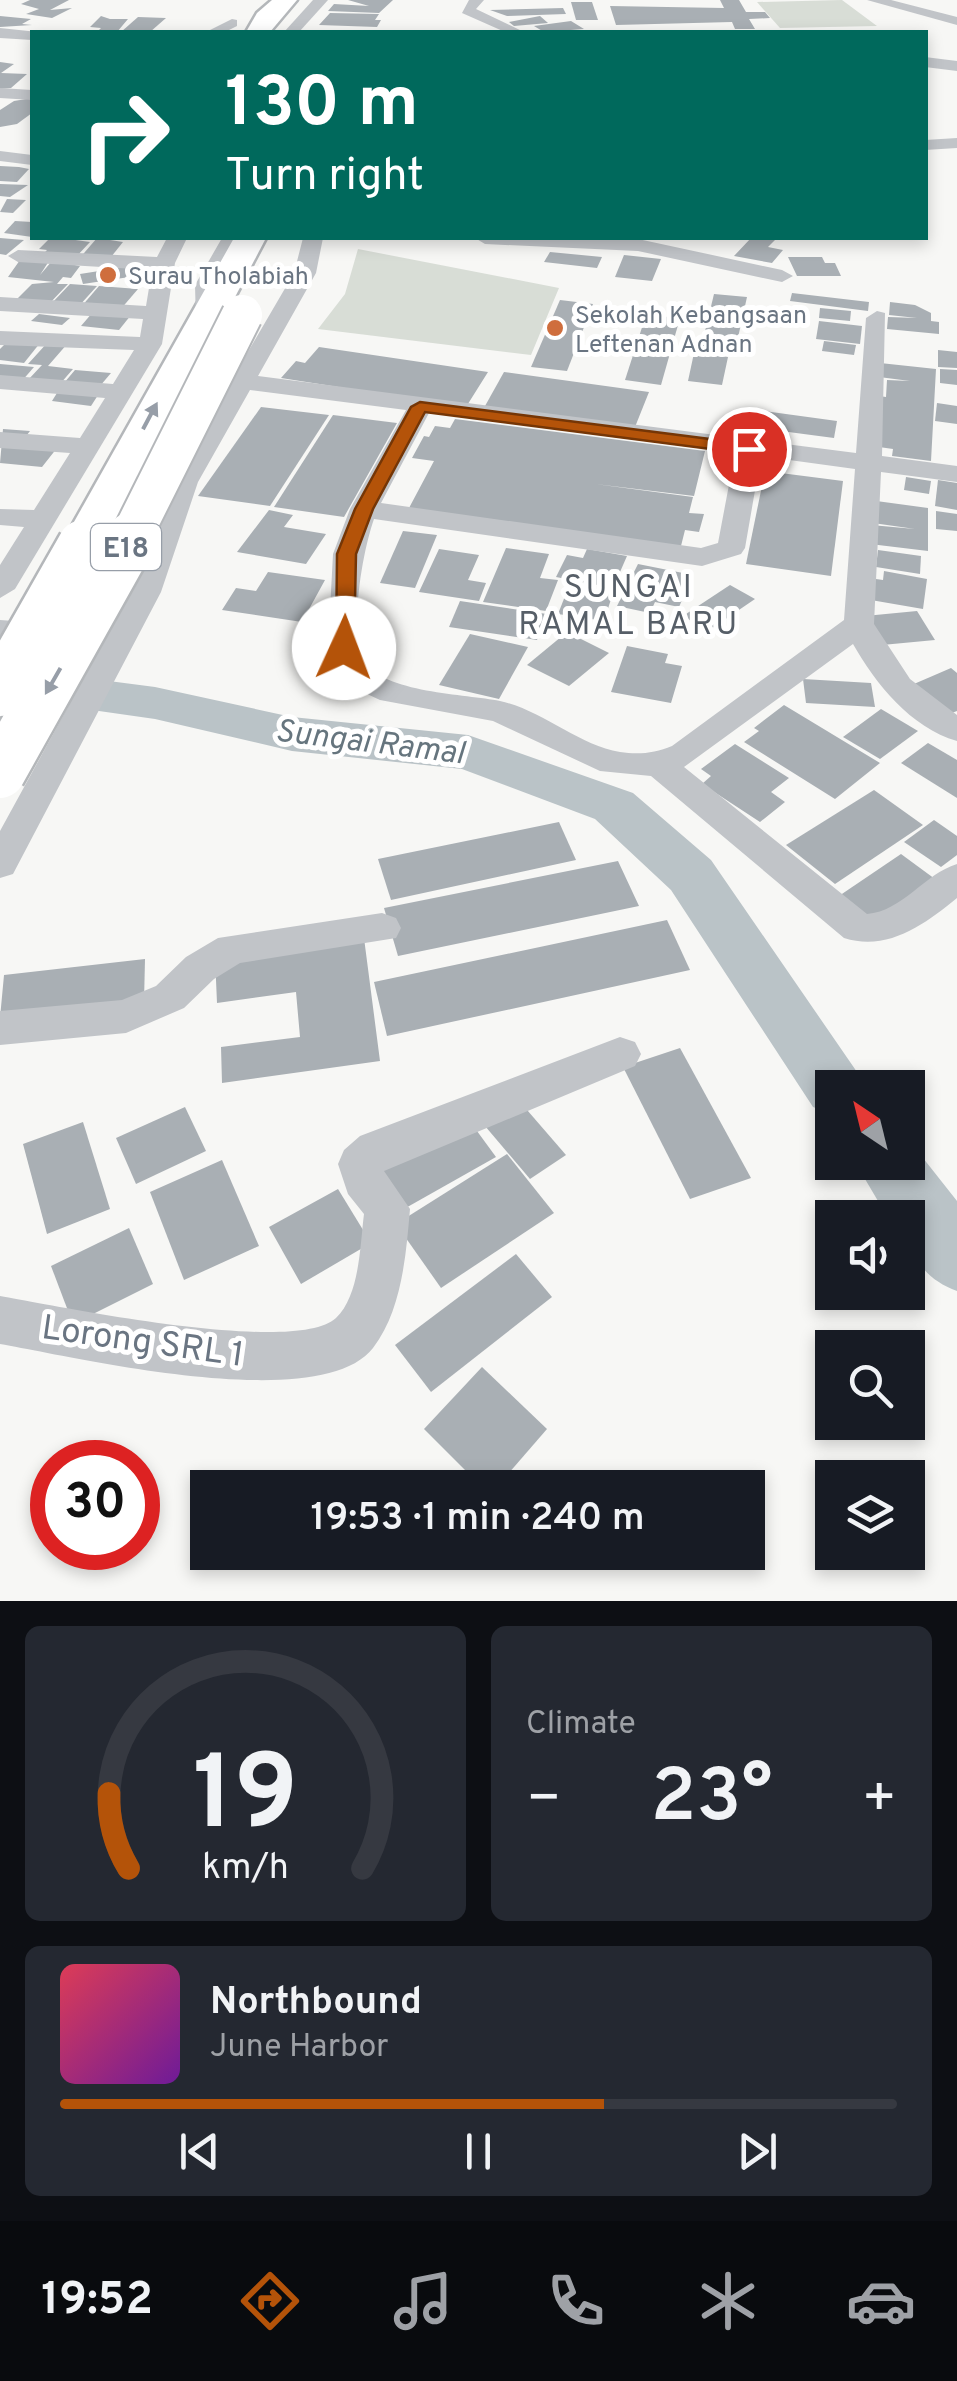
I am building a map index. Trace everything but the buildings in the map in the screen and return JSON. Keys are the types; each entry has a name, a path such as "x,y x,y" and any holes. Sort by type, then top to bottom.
{"highway":[{"path":"224,29 254,0"},
{"path":"259,30 286,0"},
{"name":"E18","path":"0,773 102,598 223,316 249,240"},
{"name":"E18","path":"0,692 223,316 279,240"}],"street":[{"path":"293,30 320,0"},
{"path":"478,0 468,10 512,30"},
{"path":"874,0 955,25"},
{"path":"0,32 26,34"},
{"path":"0,50 26,34"},
{"path":"928,62 957,66"},
{"path":"0,93 30,95"},
{"path":"928,146 957,143"},
{"path":"0,156 30,160"},
{"path":"223,316 206,285 231,240"},
{"path":"0,864 146,592 185,482 305,273 313,240"},
{"path":"529,240 638,245 782,276"},
{"path":"0,590 40,518 120,392 152,330 170,251 92,266 18,256"},
{"path":"0,304 152,330"},
{"path":"878,318 860,624 877,666 925,710 957,730"},
{"path":"0,324 152,330"},
{"path":"0,338 152,330"},
{"path":"0,382 120,392"},
{"path":"245,382 957,474"},
{"path":"420,407 364,509 346,554 344,648 363,680 391,693 501,712 612,763 658,766 684,754 860,624"},
{"path":"0,440 86,446"},
{"path":"364,509 702,557 731,548 749,449"},
{"path":"0,517 40,518"},
{"path":"2,628 116,646"},
{"path":"0,739 72,729"},
{"path":"658,766 858,928 888,927 957,878"},
{"path":"0,1028 126,1016 170,997 200,968 232,948 382,928"},
{"name":"Lorong SRL 1","path":"0,1320 226,1357 328,1353 353,1335 382,1258 387,1209 364,1180 360,1164 376,1150 620,1054"}],"shaded area":[{"path":"842,0 877,26 780,28 757,2"},
{"path":"358,249 559,288 531,355 318,329 345,294"}],"waterway":[{"name":"Sungai Ramal","path":"1,682 155,703 292,734 468,752 614,806 691,875 824,1070"},
{"name":"Sungai Ramal","path":"901,1180 957,1258"}],"place":[{"name":"Surau Tholabiah","path":"108,275"},
{"name":"Sekolah Kebangsaan Leftenan Adnan","path":"555,328"}],"district":[{"name":"SUNGAI RAMAL BARU","path":"629,604"}],"route":[{"path":"344,648 346,554 364,509 420,407 749,449"}]}
